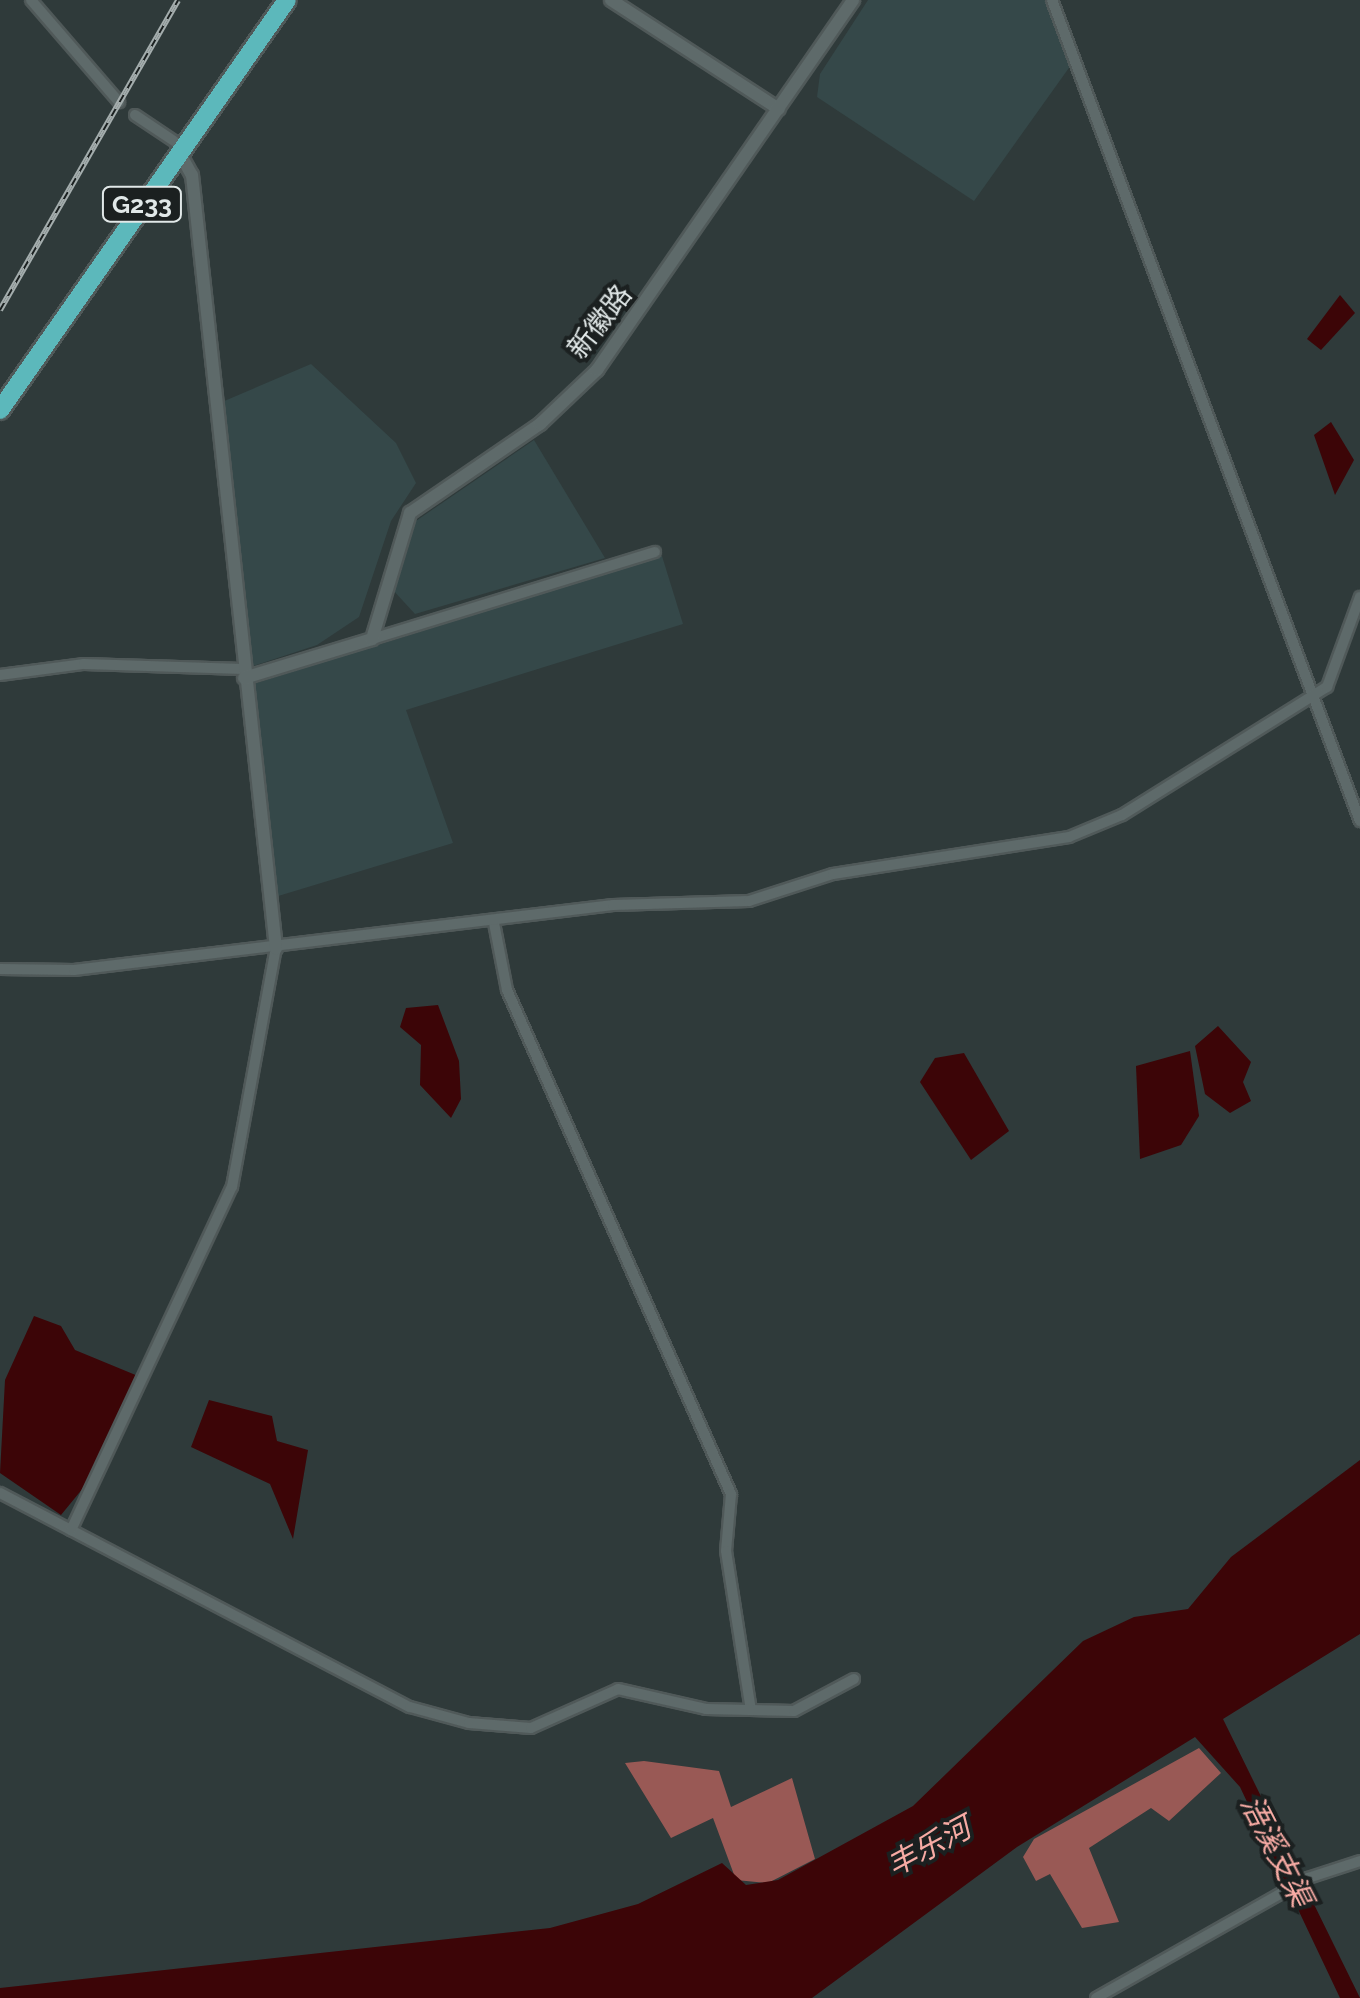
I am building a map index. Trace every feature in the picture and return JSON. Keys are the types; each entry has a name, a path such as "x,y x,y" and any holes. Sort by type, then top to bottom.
{"highway":[{"name":"G233","path":"0,410 274,0"},
{"name":"G233","path":"0,390 287,0"}],"street":[{"path":"31,0 119,102"},
{"path":"611,0 779,109"},
{"name":"新徽路","path":"372,640 410,513 540,424 597,370 853,0"},
{"path":"1052,0 1360,821"},
{"path":"72,1530 232,1187 276,948 192,175 176,146 135,116"},
{"path":"0,675 84,664 244,673 372,640 655,552"},
{"path":"0,969 276,948 613,905 750,902 833,874 1069,838 1112,821 1314,696 1340,664 1360,597"},
{"path":"494,923 507,990 731,1494 726,1552 751,1710"},
{"path":"0,1493 449,1719 531,1728 625,1689 751,1710 808,1708 854,1679"},
{"path":"1096,1998 1304,1881 1360,1860"}],"shaded area":[{"path":"868,0 1046,0 1071,65 974,201 817,97 820,74"},
{"path":"311,364 396,443 416,483 391,521 359,617 317,645 253,666 222,402"},
{"path":"534,440 605,558 415,614 392,589 410,525"},
{"path":"662,556 683,624 406,710 453,843 275,897 253,684"},
{"path":"1199,1748 1221,1773 1169,1821 1151,1808 1089,1848 1119,1922 1082,1928 1050,1874 1036,1881 1023,1857 1034,1839"},
{"path":"644,1761 719,1771 731,1807 792,1778 815,1859 768,1883 736,1880 713,1818 671,1838 625,1763"}],"water":[{"path":"1340,295 1355,313 1321,350 1307,339"},
{"path":"1331,422 1354,460 1335,495 1314,435"},
{"path":"438,1005 459,1061 461,1099 451,1118 420,1085 421,1045 400,1027 406,1008"},
{"path":"1218,1026 1251,1062 1243,1082 1251,1101 1230,1113 1205,1094 1195,1046"},
{"path":"1190,1051 1199,1116 1181,1145 1140,1159 1136,1066"},
{"path":"964,1053 1009,1131 971,1160 920,1082 935,1058"},
{"path":"34,1316 61,1326 75,1350 138,1376 97,1471 61,1515 0,1473 5,1380"},
{"path":"209,1400 272,1416 277,1441 308,1450 293,1539 270,1484 191,1447"},
{"path":"1360,1460 1360,1634 1223,1719 1360,1998 1340,1998 1240,1787 1195,1737 1017,1847 812,1998 0,1998 0,1988 550,1928 638,1904 722,1863 746,1885 778,1880 913,1806 1083,1641 1134,1617 1188,1609 1231,1557"}],"railway":[{"path":"0,310 178,0"}],"water label":[{"name":"丰乐河","path":"929,1847"},
{"name":"浯溪支渠","path":"1276,1851"}]}
